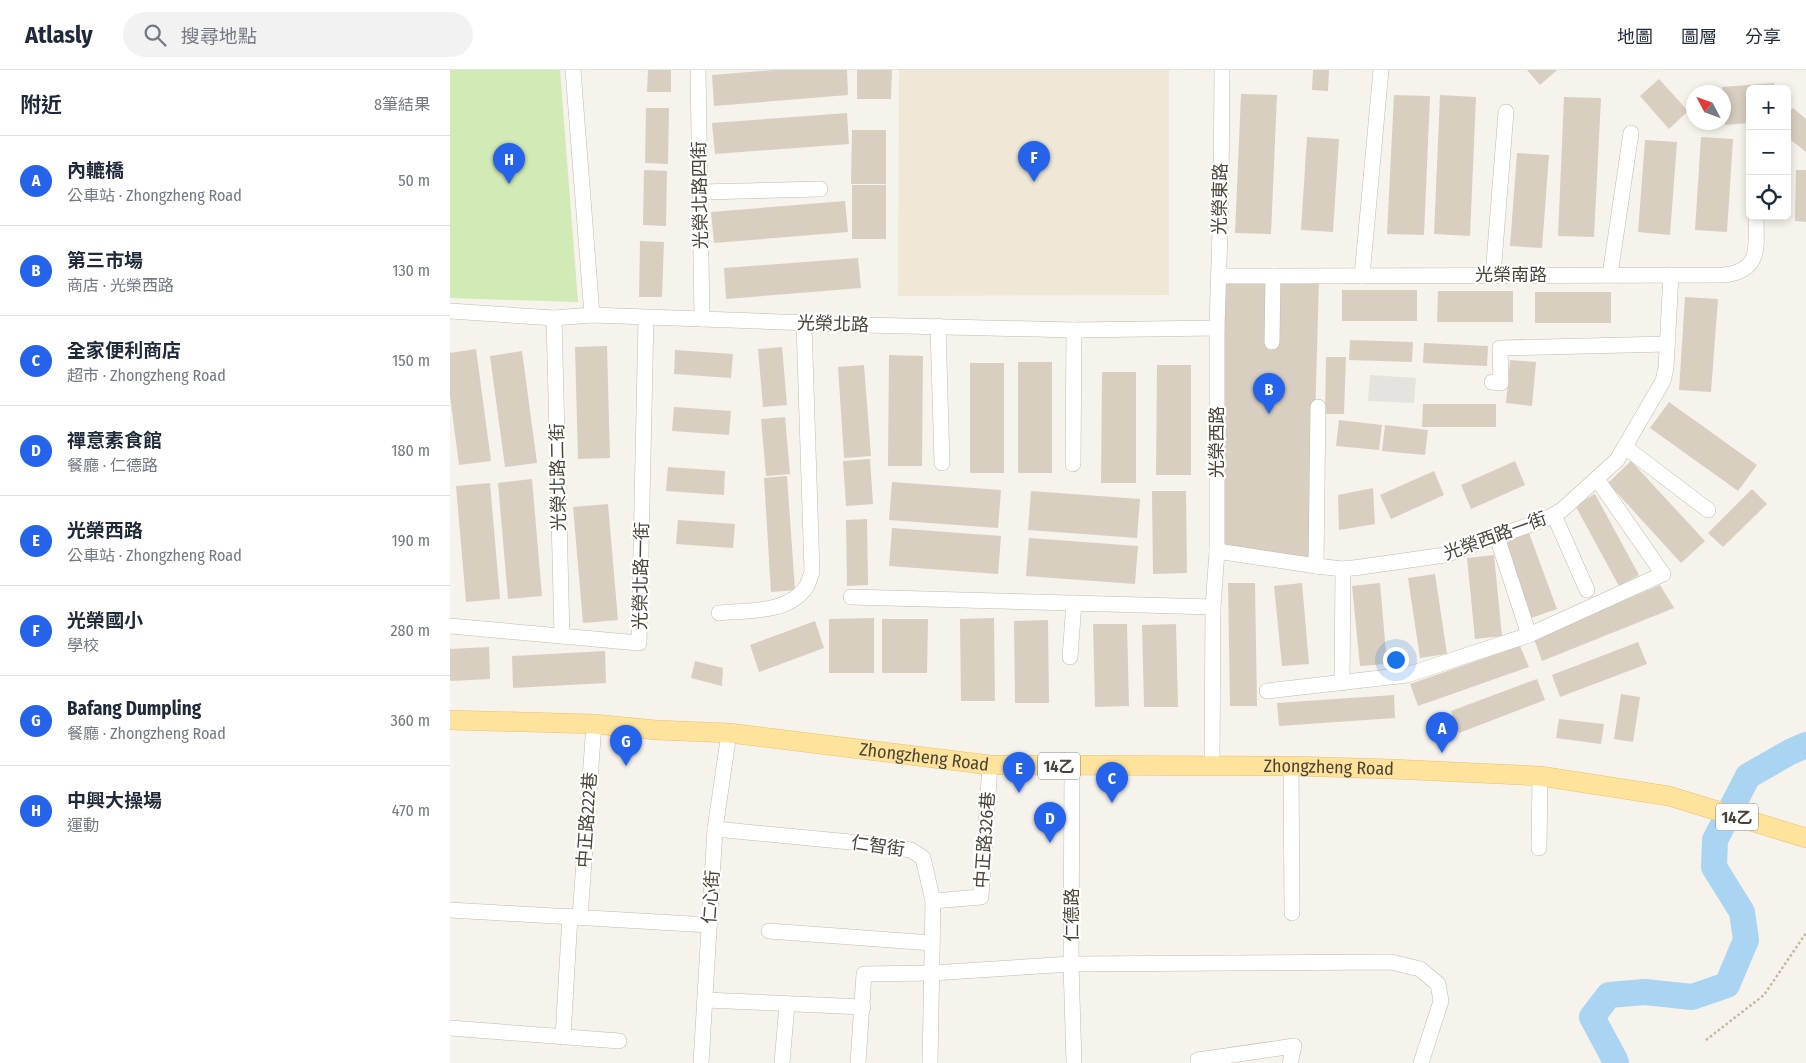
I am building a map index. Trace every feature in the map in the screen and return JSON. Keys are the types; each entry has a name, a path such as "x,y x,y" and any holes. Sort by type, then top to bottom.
{"main road":[{"name":"Zhongzheng Road","path":"450,720 594,724 656,730 729,733 990,765 1292,766 1392,768 1540,776 1669,796 1806,838"}],"street":[{"path":"573,70 592,315"},
{"name":"光榮北路四街","path":"698,70 702,319"},
{"name":"光榮東路","path":"1217,328 1222,70"},
{"path":"1362,276 1381,70"},
{"path":"1493,275 1506,112"},
{"path":"1610,275 1631,132"},
{"path":"701,192 820,190"},
{"name":"光榮南路","path":"1219,276 1725,275 1737,273 1748,268 1754,258 1756,220"},
{"name":"光榮西路一街","path":"1217,552 1342,569 1445,556 1546,520 1597,479 1617,460 1663,381 1668,344 1670,275"},
{"path":"1272,342 1273,276"},
{"name":"光榮北路","path":"450,311 554,318 592,315 804,324 1074,330 1217,328"},
{"name":"光榮北路二街","path":"554,318 562,636"},
{"name":"光榮北路一街","path":"450,626 639,643 646,318"},
{"path":"719,613 777,608 792,600 806,587 812,572 804,324"},
{"path":"938,326 942,463"},
{"name":"光榮西路","path":"1212,766 1213,607 1217,552 1217,328"},
{"path":"1073,464 1074,330"},
{"path":"1492,382 1501,383 1500,348 1668,344"},
{"path":"1316,566 1318,407"},
{"path":"1625,447 1708,510"},
{"path":"1267,691 1407,675 1529,635 1663,574 1597,479"},
{"path":"1554,515 1588,590"},
{"path":"1497,537 1529,635"},
{"path":"1342,569 1342,683"},
{"path":"851,597 1213,607"},
{"path":"1070,657 1074,603"},
{"name":"中正路222巷","path":"563,1037 594,724"},
{"name":"仁心街","path":"701,1063 715,829 729,733"},
{"name":"中正路326巷","path":"933,901 981,898 990,765"},
{"name":"仁德路","path":"1072,766 1071,964 1074,1063"},
{"path":"1292,766 1292,913"},
{"path":"1539,848 1540,776"},
{"name":"仁智街","path":"715,829 871,844 911,850 923,858 933,901 930,1063"},
{"path":"450,910 709,925"},
{"path":"769,931 932,943"},
{"path":"858,1063 864,974 932,973 1071,964 1391,962 1420,969 1438,984 1441,1001 1421,1063"},
{"path":"705,1000 863,1007"},
{"path":"782,1063 787,1004"},
{"path":"450,1028 619,1041"},
{"path":"1198,1063 1198,1060 1294,1046 1290,1063"}],"path":[{"path":"1706,1040 1764,996 1806,933"}],"shaded area":[{"path":"899,70 1169,70 1169,295 898,296"},
{"path":"1370,375 1416,378 1414,403 1368,401"}],"green space":[{"path":"450,70 560,70 578,302 450,298"}],"building":[{"path":"648,70 671,70 671,92 647,92"},
{"path":"774,70 847,70 848,95 714,106 712,75"},
{"path":"857,70 892,70 891,99 857,99"},
{"path":"1313,70 1329,70 1328,91 1312,90"},
{"path":"1527,70 1557,70 1540,85"},
{"path":"1659,79 1686,109 1686,113 1669,129 1640,96"},
{"path":"1774,83 1774,85 1748,85"},
{"path":"1746,85 1746,123 1731,125 1731,86"},
{"path":"1241,94 1277,95 1271,234 1235,233"},
{"path":"1394,95 1430,96 1424,235 1387,234"},
{"path":"1440,95 1476,97 1470,236 1434,234"},
{"path":"1564,97 1601,98 1594,237 1558,236"},
{"path":"646,108 669,108 668,164 645,163"},
{"path":"1793,108 1806,119 1806,152 1791,140 1791,110"},
{"path":"847,113 849,144 715,154 712,123"},
{"path":"852,130 886,130 886,184 851,184"},
{"path":"1307,137 1339,139 1333,232 1301,230"},
{"path":"1701,137 1733,139 1727,232 1695,230"},
{"path":"1645,140 1677,142 1670,235 1638,232"},
{"path":"1517,153 1549,155 1542,248 1510,246"},
{"path":"644,170 667,171 666,226 643,225"},
{"path":"1796,170 1806,170 1806,222 1795,221"},
{"path":"852,185 886,185 886,239 852,239"},
{"path":"845,201 848,232 714,243 711,212"},
{"path":"640,241 664,242 662,297 639,297"},
{"path":"858,258 861,288 726,299 724,268"},
{"path":"1319,280 1311,561 1223,546 1222,282"},
{"path":"1342,290 1417,290 1417,321 1342,321"},
{"path":"1438,291 1513,291 1513,322 1437,322"},
{"path":"1535,292 1611,292 1611,323 1535,323"},
{"path":"1685,297 1718,299 1711,392 1679,390"},
{"path":"1350,340 1413,342 1412,362 1349,360"},
{"path":"1424,343 1488,346 1487,366 1423,363"},
{"path":"607,346 610,458 578,459 575,347"},
{"path":"782,347 787,405 763,407 758,349"},
{"path":"476,349 491,461 459,465 450,396 450,353"},
{"path":"675,350 733,354 731,378 674,374"},
{"path":"522,351 537,463 505,467 490,356"},
{"path":"889,355 923,356 922,466 888,466"},
{"path":"1326,357 1346,357 1344,414 1325,414"},
{"path":"1510,360 1536,362 1532,406 1506,403"},
{"path":"1018,362 1052,362 1052,473 1018,473"},
{"path":"970,363 1004,363 1004,473 970,473"},
{"path":"864,365 871,456 844,458 838,367"},
{"path":"1157,365 1191,365 1191,475 1156,475"},
{"path":"1102,372 1136,372 1136,483 1101,483"},
{"path":"1669,402 1757,465 1738,491 1650,428"},
{"path":"1423,404 1496,404 1496,427 1422,427"},
{"path":"674,407 731,411 729,435 672,431"},
{"path":"785,417 790,474 766,476 761,419"},
{"path":"1339,420 1382,425 1379,450 1336,446"},
{"path":"1385,425 1428,430 1425,455 1382,451"},
{"path":"870,459 873,504 846,506 843,461"},
{"path":"1515,461 1525,485 1471,509 1461,485"},
{"path":"1631,461 1705,541 1681,563 1608,483"},
{"path":"668,467 725,471 724,495 666,491"},
{"path":"1434,471 1444,495 1391,519 1380,495"},
{"path":"787,476 795,590 771,592 764,478"},
{"path":"532,479 542,596 508,599 498,483"},
{"path":"892,482 1001,490 998,528 889,520"},
{"path":"490,483 500,599 466,602 456,486"},
{"path":"1373,488 1375,524 1339,530 1338,495"},
{"path":"1752,489 1767,504 1723,547 1708,533"},
{"path":"1031,491 1140,499 1137,538 1028,530"},
{"path":"1152,491 1186,491 1187,573 1153,574"},
{"path":"1595,494 1639,575 1619,586 1575,505"},
{"path":"608,504 618,620 583,623 573,507"},
{"path":"867,519 868,585 847,586 846,520"},
{"path":"678,520 735,524 733,548 676,544"},
{"path":"892,528 1001,536 998,574 889,566"},
{"path":"1529,533 1557,609 1531,618 1503,542"},
{"path":"1029,538 1138,546 1135,584 1026,576"},
{"path":"1494,555 1502,636 1475,639 1467,558"},
{"path":"1435,574 1447,654 1420,658 1408,578"},
{"path":"1228,583 1255,583 1257,706 1230,706"},
{"path":"1302,583 1309,664 1282,666 1274,586"},
{"path":"1380,583 1387,664 1360,666 1352,586"},
{"path":"1660,585 1674,608 1542,661 1534,639"},
{"path":"874,618 874,673 829,673 829,619"},
{"path":"994,618 995,701 961,701 960,619"},
{"path":"882,619 928,619 927,673 882,673"},
{"path":"1048,620 1049,703 1015,703 1014,621"},
{"path":"815,621 824,648 759,672 750,645"},
{"path":"1093,624 1127,624 1129,706 1095,707"},
{"path":"1176,624 1178,707 1144,707 1142,625"},
{"path":"1638,642 1647,664 1560,697 1552,675"},
{"path":"1520,646 1529,667 1418,706 1410,684"},
{"path":"489,647 490,679 450,681 450,649"},
{"path":"605,651 606,683 513,688 512,656"},
{"path":"695,661 723,668 722,686 691,678"},
{"path":"1537,679 1545,700 1459,733 1451,711"},
{"path":"1621,694 1640,697 1633,742 1614,739"},
{"path":"1394,695 1395,718 1279,726 1277,703"},
{"path":"1559,719 1604,724 1601,744 1556,738"}],"waterway":[{"path":"1616,1063 1592,1017 1609,995 1645,992 1692,997 1727,985 1746,940 1742,912 1714,867 1715,840 1748,776 1806,745"}],"place":[{"name":"光榮國小","path":"1034,182"},
{"name":"中興大操場","path":"509,184"},
{"name":"第三市場","path":"1269,414"},
{"name":"內轆橋","path":"1442,753"},
{"name":"Bafang Dumpling","path":"626,766"},
{"name":"光榮西路","path":"1019,793"},
{"name":"全家便利商店","path":"1112,803"},
{"name":"禪意素食館","path":"1050,843"}]}
